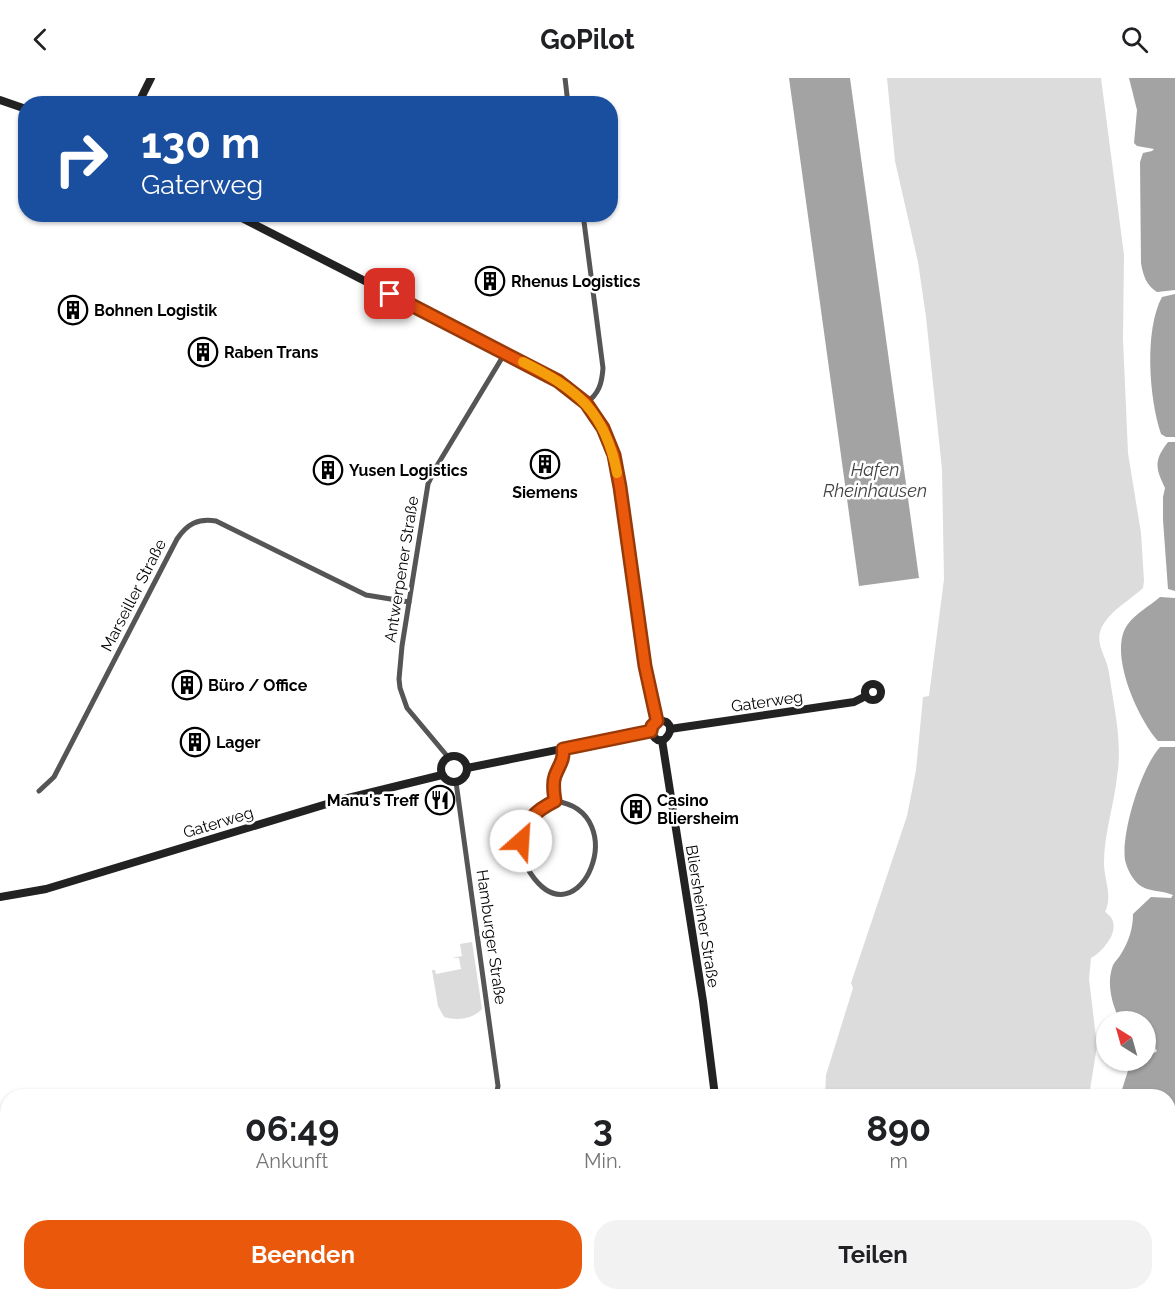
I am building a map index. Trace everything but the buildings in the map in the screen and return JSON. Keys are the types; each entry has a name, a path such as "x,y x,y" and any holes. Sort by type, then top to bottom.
{"main road":[{"path":"142,96 151,78"},
{"path":"0,100 18,106"},
{"path":"250,222 506,353 558,381 586,403 603,428 614,455 645,666 657,721"},
{"name":"Gaterweg","path":"670,729 854,702 866,696"},
{"path":"657,721 664,722 670,729 669,735 662,740 654,738 651,731 657,721"},
{"path":"467,768 651,731"},
{"name":"Bliersheimer Straße","path":"662,740 703,1001 714,1089"},
{"path":"459,757 467,768 464,777 456,782 450,782 442,775 441,766 448,758 459,757"},
{"name":"Gaterweg","path":"1,896 46,889 340,800 442,775"}],"street":[{"path":"565,78 567,96"},
{"path":"584,222 603,368 602,381 597,392 586,403"},
{"name":"Antwerpener Straße","path":"448,758 407,708 400,688 409,602 428,484 506,353"},
{"name":"Marseiller Straße","path":"39,791 54,777 177,538 195,522 216,521 366,595 409,602"},
{"path":"555,801 554,777 563,762 563,749"},
{"name":"Hamburger Straße","path":"456,782 490,1017 497,1089"},
{"path":"555,801 570,804 579,810 588,819 594,837 595,850 588,876 581,886 571,893 550,892 537,883 523,860 521,841 523,828 539,810 555,801"}],"shaded area":[{"path":"887,78 1101,78 1124,255 1123,339 1128,453 1141,533 1144,581 1143,588 1109,617 1101,629 1099,638 1109,675 1119,754 1104,863 1108,894 1105,912 1112,918 1114,924 1108,942 1091,958 1089,979 1096,1038 1090,1089 825,1089 826,1075 853,988 851,983 907,816 916,770 923,697 929,696 944,579 942,469 918,262 895,161"},
{"path":"472,942 482,1009 464,1018 444,1017 438,1006 432,970 435,970 436,974 461,969 459,958 452,958 462,956 460,944"}],"water":[{"name":"Hafen Rheinhausen","path":"789,78 850,78 919,578 859,586"},
{"path":"1129,78 1175,78 1175,290 1157,292 1153,289 1144,276 1141,263 1140,162 1143,153 1154,149 1137,146 1134,143 1137,110"},
{"path":"1175,294 1175,437 1166,437 1161,434 1151,384 1151,346 1156,311 1162,297"},
{"path":"1168,442 1175,442 1175,591 1168,589 1163,520 1165,488 1158,470 1158,460"},
{"path":"1160,597 1175,598 1175,741 1158,741 1150,731 1134,701 1123,667 1121,651 1122,636 1128,624"},
{"path":"1160,747 1175,747 1175,1089 1122,1089 1128,1071 1156,1071 1156,1011 1116,1011 1110,987 1113,965 1128,939 1133,914 1151,897 1171,898 1173,895 1138,884 1125,860 1129,818 1146,770"}],"slow traffic":[{"path":"523,362 558,381 586,403 610,442 617,473"}],"place":[{"name":"Rhenus Logistics","path":"490,281"},
{"name":"Bohnen Logistik","path":"73,310"},
{"name":"Raben Trans","path":"203,352"},
{"name":"Siemens","path":"545,464"},
{"name":"Yusen Logistics","path":"328,470"},
{"name":"Büro / Office","path":"187,685"},
{"name":"Lager","path":"195,742"},
{"name":"Manu's Treff","path":"440,800"},
{"name":"Casino Bliersheim","path":"636,809"}],"route":[{"path":"390,294 537,369 573,391 586,403 603,428 614,455 645,666 657,721 653,724 651,731 563,749 563,762 554,777 555,801 530,818 523,828 521,841"}]}
